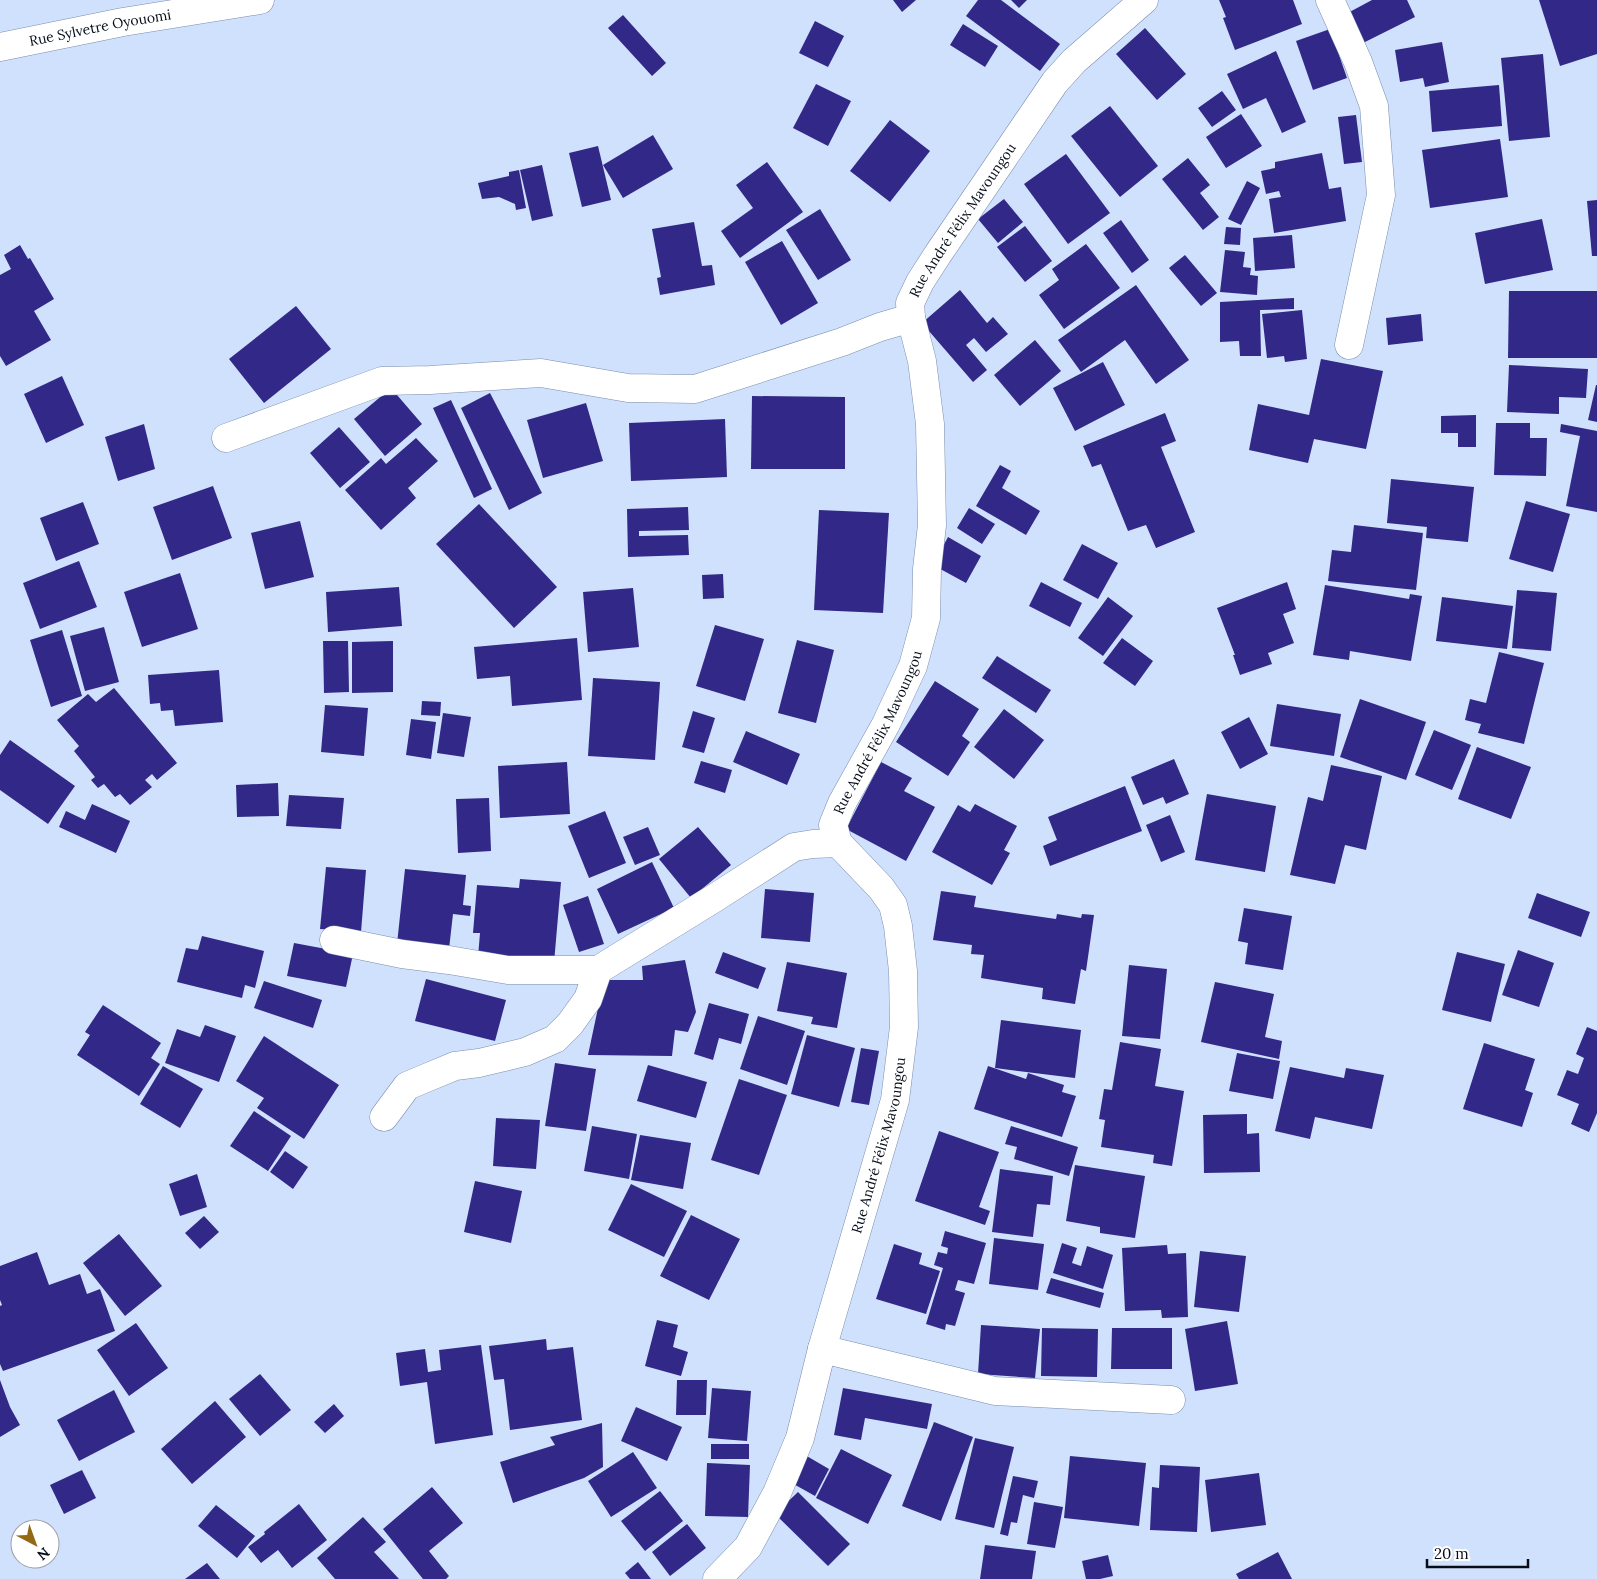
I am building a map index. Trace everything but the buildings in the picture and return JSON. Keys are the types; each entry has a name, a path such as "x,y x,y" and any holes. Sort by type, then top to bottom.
{"street":[{"name":"Rue Sylvetre Oyouomi","path":"0,47 123,22 260,0"},
{"name":"Rue André Félix Mavoungou","path":"717,1579 748,1547 777,1493 800,1438 822,1349 895,1100 904,1027 903,971 898,926 893,905 881,888 838,843 833,825 842,803 886,724 913,666 926,618 927,569 932,526 930,424 922,360 911,318 910,303 920,282 1056,82 1074,61 1144,0"},
{"path":"1330,0 1358,62 1374,106 1382,195 1349,345"},
{"path":"226,438 382,381 541,373 628,388 695,389 911,318"},
{"path":"334,940 402,954 508,970 598,970 794,847 838,843"},
{"path":"384,1117 407,1086 455,1066 479,1063 525,1052 555,1040 570,1024 588,999 598,970"},
{"path":"822,1349 995,1391 1171,1400"}]}
